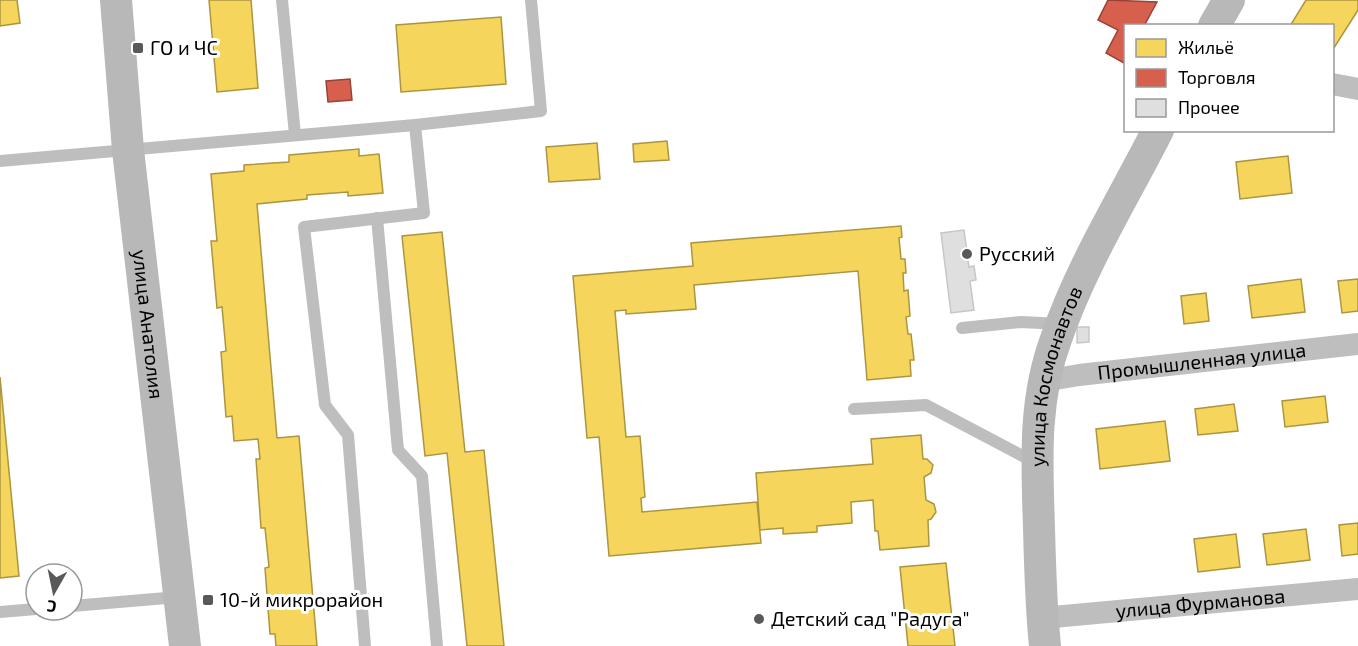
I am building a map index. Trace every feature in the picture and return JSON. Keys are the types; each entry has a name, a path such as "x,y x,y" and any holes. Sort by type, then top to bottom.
{"street":[{"name":"улица Анатолия","path":"116,0 128,150 185,646"},
{"path":"1215,24 1229,0"},
{"path":"1334,84 1358,89"},
{"name":"улица Космонавтов","path":"1043,632 1036,463 1038,419 1044,381 1055,340 1076,288 1157,132"},
{"name":"Промышленная улица","path":"1044,381 1358,344"},
{"name":"улица Фурманова","path":"1043,632 1358,589"}],"lane":[{"path":"282,0 295,135"},
{"path":"0,161 415,125 541,111 531,0"},
{"path":"365,646 348,435 325,405 304,227 424,213 415,125"},
{"path":"377,218 398,450 422,476 437,646"},
{"path":"962,328 1021,322 1062,324"},
{"path":"854,409 926,405 1036,463"},
{"path":"84,605 179,597"},
{"path":"0,612 24,610"}],"building: Жильё":[{"path":"0,0 17,0 20,23 0,26"},
{"path":"209,0 251,0 258,88 217,92"},
{"path":"1306,0 1358,0 1358,10 1334,48 1334,24 1291,24"},
{"path":"501,17 506,84 401,92 396,25"},
{"path":"667,141 669,160 634,162 633,144"},
{"path":"597,143 600,179 549,182 546,147"},
{"path":"359,149 359,156 379,154 383,193 348,196 348,192 307,195 307,199 257,204 277,438 299,436 317,646 276,646 275,634 270,634 265,568 269,567 265,528 261,528 256,459 260,459 258,439 234,441 232,416 226,417 221,352 226,351 222,307 217,308 211,241 217,241 211,174 244,171 244,165 289,162 289,155"},
{"path":"1288,156 1292,193 1240,199 1236,162"},
{"path":"901,226 902,237 899,238 901,259 905,259 906,273 903,273 904,291 908,290 910,316 906,317 908,334 911,334 914,360 910,360 911,376 867,380 858,271 694,285 696,309 626,314 626,310 615,311 626,437 640,436 645,497 641,498 642,512 757,502 761,543 609,556 599,437 587,438 573,276 693,266 691,243"},
{"path":"442,232 465,452 484,450 504,646 467,646 447,453 425,456 402,236"},
{"path":"1301,279 1305,312 1252,318 1248,286"},
{"path":"1358,279 1358,311 1342,313 1338,281"},
{"path":"1206,293 1209,321 1184,324 1181,296"},
{"path":"0,377 19,576 0,578"},
{"path":"1325,396 1328,422 1285,427 1282,401"},
{"path":"1234,404 1238,431 1198,435 1195,409"},
{"path":"1165,421 1170,461 1100,469 1096,429"},
{"path":"921,435 923,459 927,459 933,465 931,473 924,477 926,500 934,504 936,512 928,520 929,546 880,550 878,531 875,531 873,500 851,502 852,523 817,526 817,532 783,534 783,528 760,530 756,473 873,464 871,439"},
{"path":"1358,523 1358,554 1342,556 1339,525"},
{"path":"1306,529 1310,560 1267,565 1263,534"},
{"path":"1236,534 1240,567 1198,572 1194,539"},
{"path":"946,563 955,646 908,646 900,567"}],"building: Торговля":[{"path":"1108,0 1157,2 1145,24 1124,24 1124,63 1106,53 1118,30 1098,20"},
{"path":"350,79 352,100 328,102 326,81"}],"building: Прочее":[{"path":"964,230 969,267 974,266 976,280 970,281 974,310 951,313 941,233"},
{"path":"1077,327 1089,327 1089,342 1077,343"}],"place":[{"name":"ГО и ЧС","path":"138,48"},
{"name":"Русский","path":"967,254"},
{"name":"10-й микрорайон","path":"208,600"},
{"name":"Детский сад \"Радуга\"","path":"759,619"}]}
